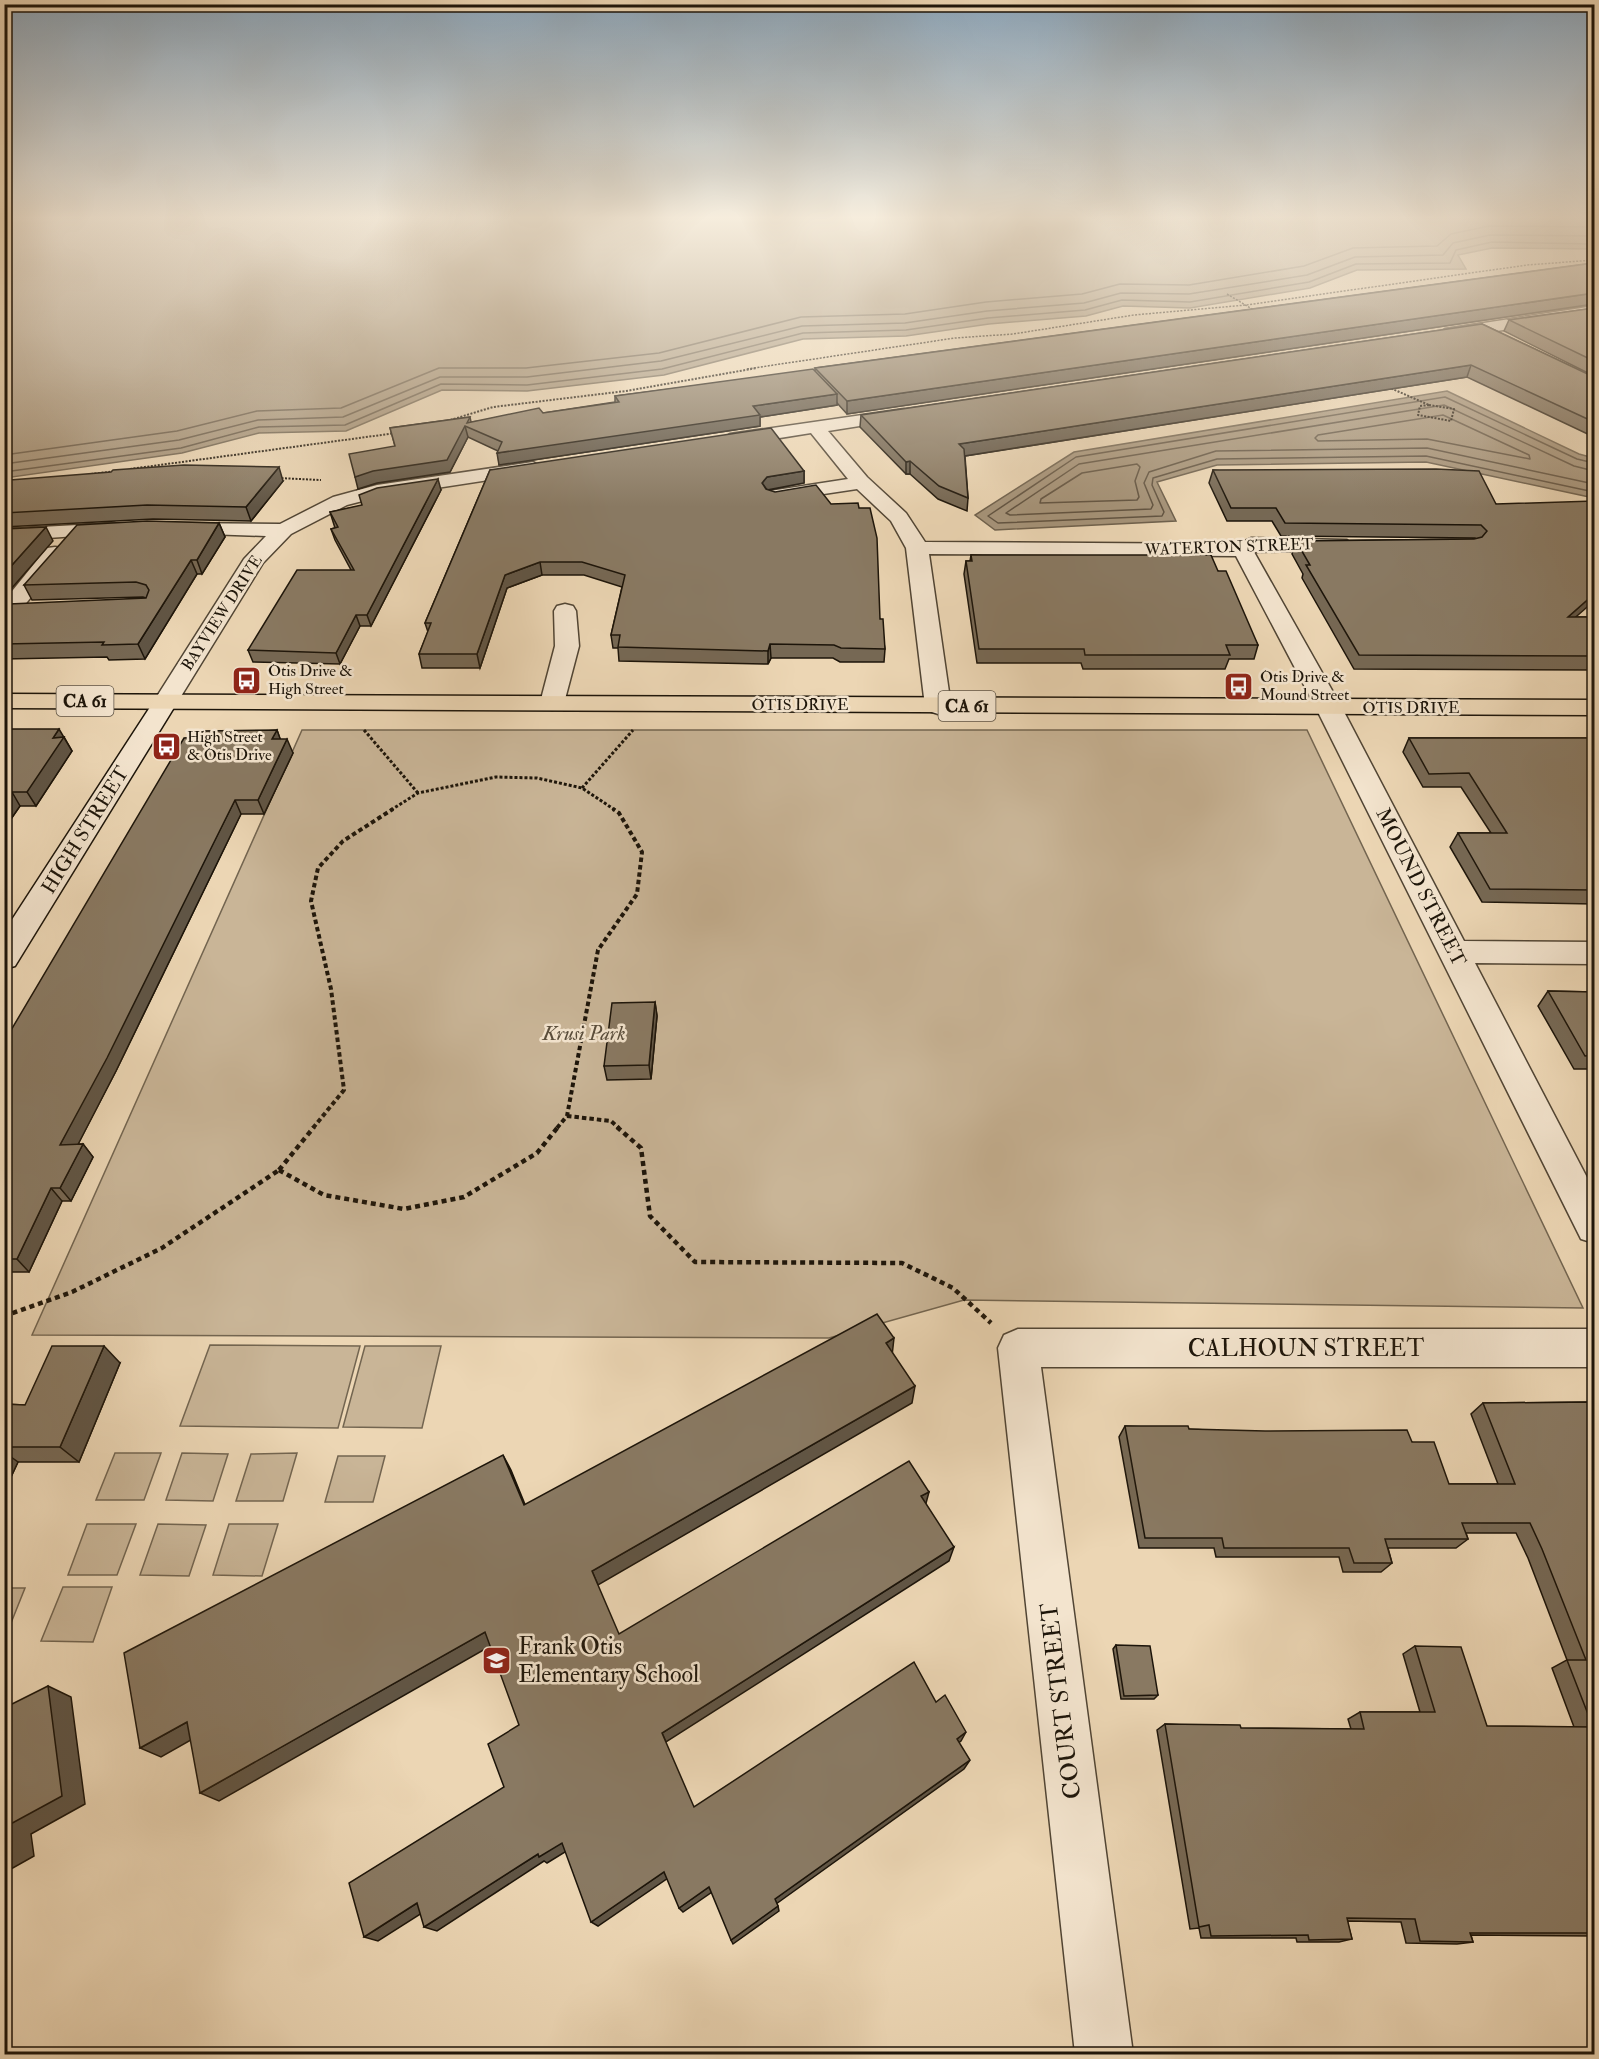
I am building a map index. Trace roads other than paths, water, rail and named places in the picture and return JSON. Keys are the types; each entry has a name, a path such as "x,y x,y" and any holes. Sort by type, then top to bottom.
{"main road":[{"name":"OTIS DRIVE","path":"4,701 1594,708"}],"street":[{"path":"1422,337 1573,314"},
{"path":"1481,328 1512,344"},
{"path":"708,443 920,412"},
{"path":"815,427 861,483 905,521 917,548 938,706"},
{"name":"BAYVIEW DRIVE","path":"166,701 255,560 284,530 309,514 377,491 554,465"},
{"path":"775,495 861,483"},
{"path":"15,545 43,531 75,533 143,527 284,530"},
{"path":"8,612 52,556 75,533"},
{"name":"WATERTON STREET","path":"917,548 1243,550 1251,544 1365,544"},
{"path":"15,545 52,556"},
{"name":"MOUND STREET","path":"1243,550 1329,708 1594,1227"},
{"path":"8,612 44,608"},
{"path":"552,703 568,647 569,628 565,611"},
{"name":"HIGH STREET","path":"4,958 166,701"},
{"path":"1454,952 1594,953"},
{"name":"CALHOUN STREET","path":"1018,1348 1594,1348"},
{"name":"COURT STREET","path":"1018,1348 1104,2055"}],"water":[{"path":"5,314 1093,314 989,324 906,336 803,339 664,375 527,391 442,390 346,431 259,433 182,453 5,478"},
{"path":"1447,391 1579,454 1594,458 1594,498 1426,462 1217,465 1157,482 1176,521 995,530 975,515 1074,452"}],"place":[{"name":"Otis Drive & High Street","path":"247,680"},
{"name":"Otis Drive & Mound Street","path":"1239,686"},
{"name":"High Street & Otis Drive","path":"166,746"},
{"name":"Frank Otis Elementary School","path":"497,1660"}],"park label":[{"name":"Krusi Park","path":"584,1033"}]}
